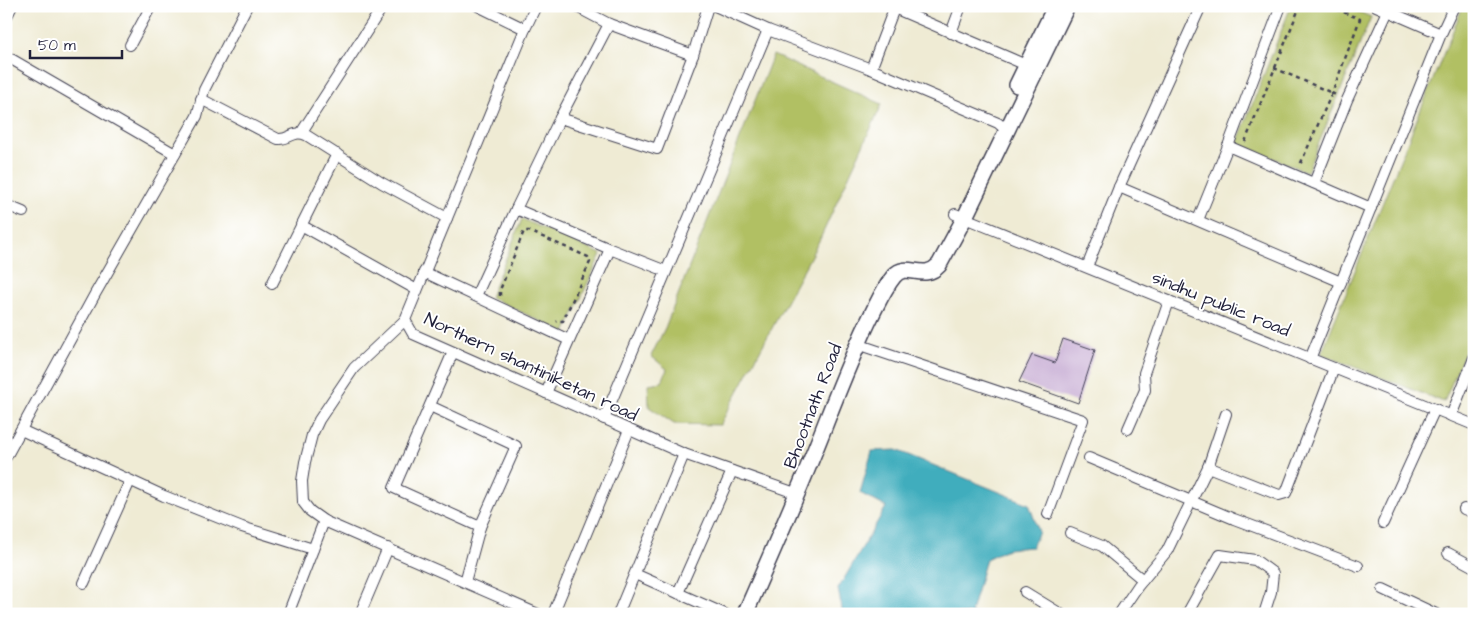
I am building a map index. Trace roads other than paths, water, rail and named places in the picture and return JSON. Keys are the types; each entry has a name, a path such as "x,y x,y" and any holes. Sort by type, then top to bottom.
{"street":[{"path":"6,18 12,6"},
{"path":"130,45 151,6"},
{"path":"6,456 95,294 197,116 204,90 247,6"},
{"path":"301,133 383,6"},
{"path":"478,6 525,30"},
{"name":"Northern shantiniketan road","path":"536,6 405,320 413,334 604,419 684,454 798,494"},
{"path":"575,6 609,24 692,54"},
{"path":"560,118 657,149 708,6"},
{"path":"715,6 768,30 871,69 1002,126"},
{"path":"951,32 961,6"},
{"name":"Bhootnath Road","path":"1002,126 1026,65 1056,6"},
{"name":"Bhootnath Road","path":"745,614 798,494 857,344 887,285 896,274 903,270 925,273 933,272 938,266 1002,126 1067,6"},
{"path":"1087,267 1119,187 1201,6"},
{"path":"1198,220 1281,6"},
{"path":"1376,6 1441,34"},
{"path":"1310,358 1454,6"},
{"path":"871,69 894,7 1026,65"},
{"path":"1314,183 1347,100 1388,11"},
{"path":"476,296 560,118 609,24"},
{"path":"604,419 768,30"},
{"path":"6,56 175,154"},
{"path":"202,99 278,139 284,139 295,133 301,133 382,183 447,218"},
{"path":"1228,146 1371,208"},
{"path":"272,284 337,154"},
{"path":"1119,187 1341,282"},
{"path":"6,206 23,212"},
{"path":"516,209 666,271"},
{"name":"sindhu public road","path":"960,216 1474,425"},
{"path":"301,225 417,290"},
{"path":"546,393 610,249"},
{"path":"424,272 569,340"},
{"path":"1128,429 1145,390 1144,373 1169,301"},
{"path":"405,320 354,368 319,420 312,435 305,462 302,481 303,502 310,511 324,521 536,613"},
{"path":"857,344 1083,420 1048,514"},
{"path":"453,352 394,488 480,527"},
{"path":"1451,416 1474,358"},
{"path":"1208,467 1279,495 1286,493 1334,368"},
{"path":"430,406 516,446 480,527 465,582"},
{"path":"1383,523 1435,409"},
{"path":"1119,614 1143,580 1167,551 1184,520 1208,467 1226,414"},
{"path":"21,430 164,496 242,527 313,549"},
{"path":"553,614 629,430"},
{"path":"618,614 684,454"},
{"path":"1089,458 1234,519 1358,566"},
{"path":"678,593 732,471"},
{"path":"84,583 130,481"},
{"path":"288,614 324,521"},
{"path":"1070,533 1102,546 1143,580"},
{"path":"360,614 388,548"},
{"path":"1448,553 1474,567"},
{"path":"1187,614 1220,556 1255,560 1273,573 1271,592 1264,614"},
{"path":"635,574 725,614"},
{"path":"1383,588 1436,614"},
{"path":"1025,592 1061,614"}],"water":[{"path":"896,450 1029,504 1039,532 1032,547 1007,549 986,559 971,612 974,614 843,614 838,589 886,507 860,493 872,451"}]}
